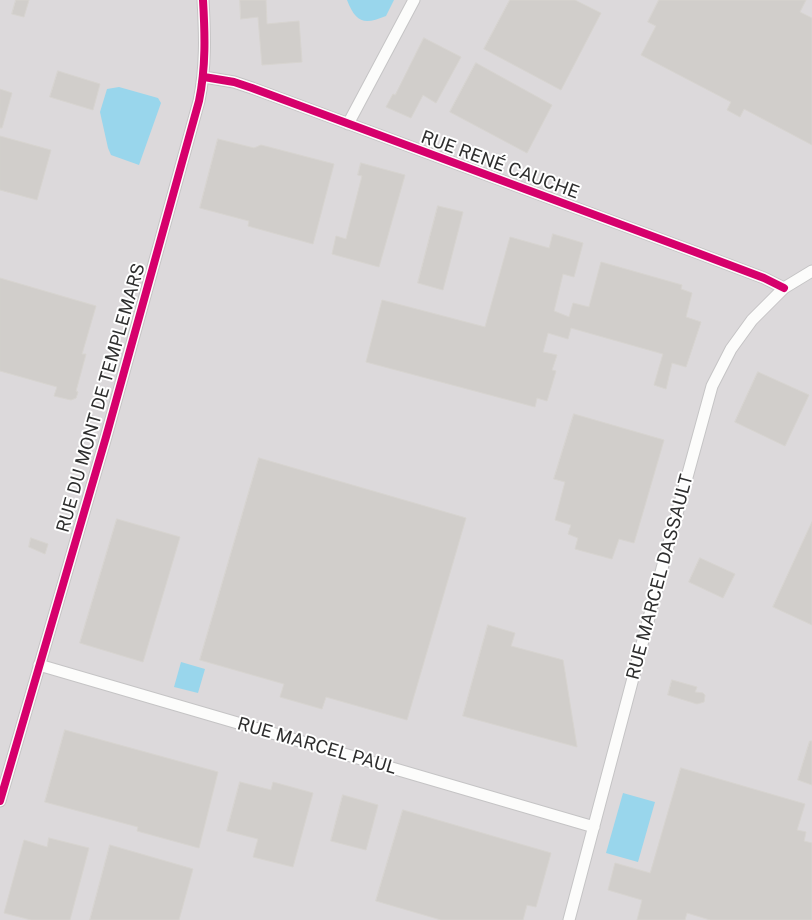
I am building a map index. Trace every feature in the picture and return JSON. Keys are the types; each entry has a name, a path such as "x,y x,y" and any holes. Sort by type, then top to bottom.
{"street":[{"name":"RUE DU MONT DE TEMPLEMARS","path":"0,801 157,256 199,100 204,77 206,47 203,0"},
{"path":"348,124 414,0"},
{"name":"RUE RENÉ CAUCHE","path":"204,77 241,84 703,255 772,281 784,288"},
{"name":"RUE MARCEL DASSAULT","path":"569,920 696,439 712,386 725,358 759,312 784,288 812,270"},
{"name":"RUE MARCEL PAUL","path":"39,665 594,827"}],"shaded area":[{"path":"0,0 812,0 812,920 0,920"}],"water":[{"path":"347,0 394,0 386,16 366,21 357,18"},
{"path":"119,87 158,98 161,103 139,165 111,155 108,148 100,112 107,89"},
{"path":"181,662 205,669 198,693 174,687"},
{"path":"623,793 655,802 638,862 606,853"}],"building":[{"path":"16,0 29,0 24,17 12,14"},
{"path":"240,0 266,0 267,24 299,21 302,62 262,65 258,17 241,19"},
{"path":"510,0 575,0 601,13 561,90 484,49"},
{"path":"659,0 806,0 800,12 812,18 812,145 744,109 740,117 727,110 731,102 641,55 656,26 648,22"},
{"path":"424,38 461,57 436,103 423,95 411,118 386,107 393,94 395,95"},
{"path":"476,63 552,105 527,153 450,112"},
{"path":"58,71 100,84 93,110 50,97"},
{"path":"0,89 12,93 2,128 0,128"},
{"path":"0,136 51,150 37,200 0,190"},
{"path":"218,139 254,148 261,145 334,164 313,244 248,226 249,221 200,208"},
{"path":"361,163 405,175 379,267 332,254 336,236 346,239 362,176 358,175"},
{"path":"438,206 463,212 443,290 418,283"},
{"path":"553,234 583,243 574,277 563,274 554,311 569,317 573,303 589,307 601,262 682,285 681,289 692,293 686,317 701,322 686,367 672,363 666,389 654,385 663,354 571,328 568,339 548,333 543,352 557,355 552,370 556,371 547,401 537,398 535,407 366,362 382,300 485,327 510,237 549,248"},
{"path":"0,278 96,306 82,354 86,354 76,391 78,392 76,398 71,400 54,396 57,387 0,371"},
{"path":"758,372 809,395 785,446 735,422"},
{"path":"574,414 664,440 634,543 619,539 612,559 575,549 578,538 568,534 571,525 555,520 565,482 554,479"},
{"path":"259,458 466,518 407,720 326,697 322,709 280,697 284,684 200,660"},
{"path":"117,519 180,537 143,662 80,643"},
{"path":"812,522 812,625 773,607"},
{"path":"31,538 48,544 45,554 29,547"},
{"path":"700,558 735,574 723,598 689,582"},
{"path":"488,625 515,633 511,646 563,660 577,747 463,716"},
{"path":"672,680 697,687 695,692 705,695 704,702 697,704 668,695"},
{"path":"65,730 218,772 199,848 137,831 138,827 45,802"},
{"path":"810,741 812,741 812,785 798,780"},
{"path":"681,768 805,804 797,830 806,832 804,841 812,843 812,920 710,920 687,913 685,920 637,920 642,900 608,890 615,863 650,873"},
{"path":"240,782 271,790 273,782 313,793 293,867 253,857 258,839 227,831"},
{"path":"343,795 378,805 366,850 331,841"},
{"path":"403,810 551,853 536,907 527,905 523,920 441,920 376,901"},
{"path":"49,838 89,848 70,920 31,920 4,913 24,840 47,847"},
{"path":"110,845 193,869 179,920 90,920"}],"cycle path":[{"path":"0,801 106,437 199,101 204,51 203,0"},
{"path":"204,77 234,82 252,88 695,252 764,278 784,288"}]}
